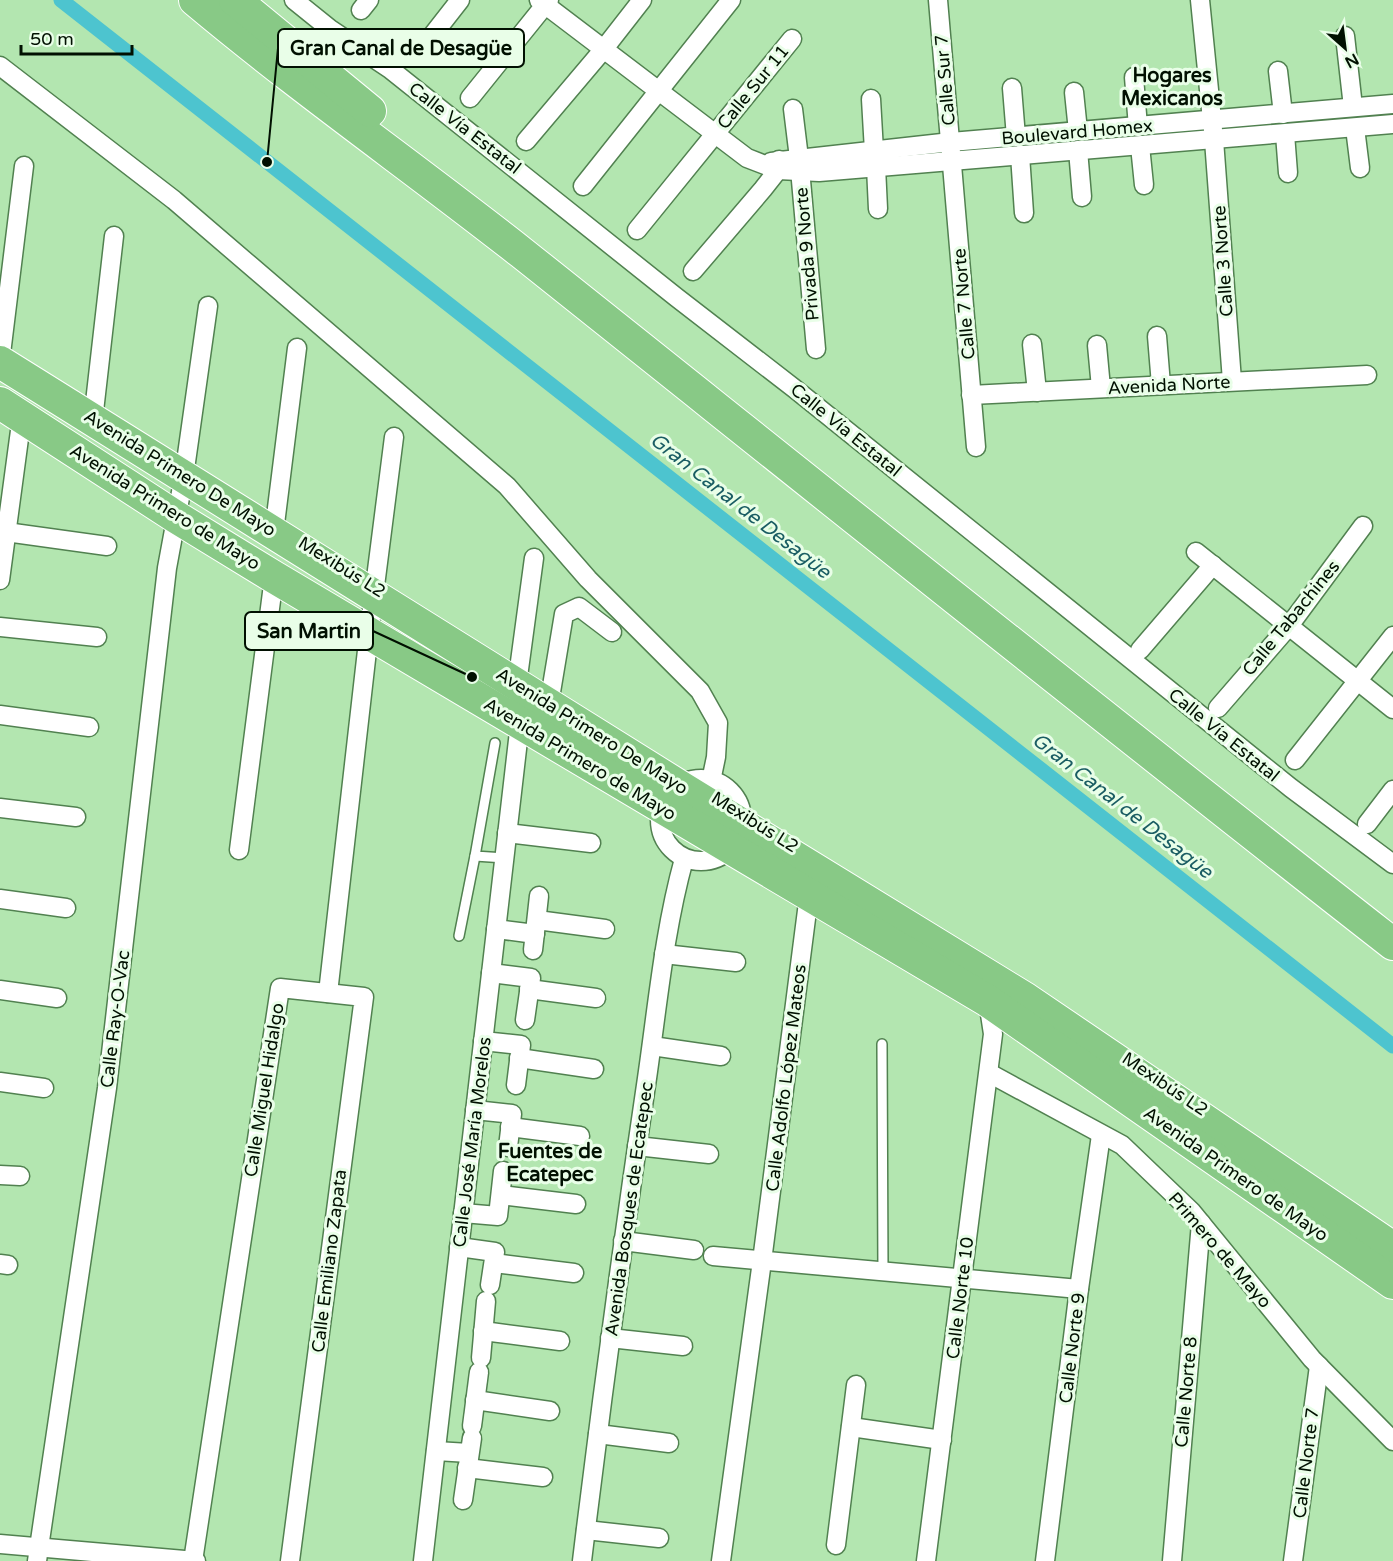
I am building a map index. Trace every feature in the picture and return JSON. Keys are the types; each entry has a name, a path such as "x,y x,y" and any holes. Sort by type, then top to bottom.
{"highway":[{"path":"195,0 499,236 899,556 1023,651 1393,944"},
{"path":"235,0 364,105 512,218 1393,918"},
{"name":"Avenida Primero De Mayo","path":"0,362 93,420 180,498 274,532 371,615 517,684 545,702 669,796 1085,1054"},
{"name":"Avenida Primero de Mayo","path":"20,412 180,498 274,577 371,615 520,723 669,796"},
{"path":"737,837 809,895 1003,1003"},
{"name":"Avenida Primero de Mayo","path":"1085,1054 1393,1248"},
{"name":"Avenida Primero de Mayo","path":"1085,1054 1393,1283"}],"street":[{"name":"Calle Vía Estatal","path":"294,0 330,29 398,75 795,389 1290,788 1393,864"},
{"path":"417,55 460,0"},
{"path":"526,141 642,0"},
{"path":"583,186 731,0"},
{"name":"Calle Sur 7","path":"938,0 951,151"},
{"name":"Calle 3 Norte","path":"1200,0 1214,140 1232,381"},
{"path":"470,98 544,2 603,50 747,158 773,165 693,271"},
{"path":"1345,36 1353,107"},
{"name":"Calle Sur 11","path":"637,230 792,39"},
{"name":"Avenida Primero De Mayo","path":"0,66 174,200 507,486 588,579 700,691 718,723 716,757 711,781"},
{"path":"1278,71 1283,114"},
{"path":"1134,77 1138,126"},
{"path":"1012,88 1016,137"},
{"path":"1074,92 1078,132"},
{"path":"871,99 878,209"},
{"name":"Boulevard Homex","path":"773,165 800,165 951,151 1016,137 1393,104"},
{"name":"Privada 9 Norte","path":"793,109 816,350"},
{"name":"Boulevard Homex","path":"951,151 1020,155 1393,124"},
{"path":"1355,128 1360,168"},
{"path":"1285,134 1288,173"},
{"path":"1140,146 1144,185"},
{"path":"1078,150 1082,197"},
{"name":"Calle 7 Norte","path":"951,151 976,447"},
{"path":"1020,155 1024,213"},
{"path":"0,362 24,166"},
{"path":"93,420 114,236"},
{"name":"Calle Ray-O-Vac","path":"38,1554 107,1088 167,568 180,498 208,306"},
{"path":"1157,336 1161,385"},
{"path":"1032,344 1037,392"},
{"path":"1097,345 1101,388"},
{"path":"274,532 297,348"},
{"name":"Avenida Norte","path":"971,395 1367,375"},
{"path":"0,580 6,532 6,493 20,412"},
{"path":"328,993 371,615 394,437"},
{"name":"Calle Tabachines","path":"1218,708 1289,626 1363,526"},
{"path":"6,532 107,546"},
{"path":"1196,552 1393,709"},
{"path":"517,684 534,558"},
{"path":"1140,650 1213,565"},
{"path":"239,850 274,577"},
{"path":"545,702 551,692 564,614 579,607 612,632"},
{"path":"0,627 98,637"},
{"path":"1295,760 1393,636"},
{"path":"0,716 89,727"},
{"name":"Calle José María Morelos","path":"423,1561 520,723"},
{"path":"700,779 711,781 730,792 737,801 741,812 737,837 716,859 700,862 684,859 668,846 660,828 669,796 700,779"},
{"path":"1367,824 1393,790"},
{"path":"0,808 76,817"},
{"path":"507,833 591,843"},
{"name":"Avenida Bosques de Ecatepec","path":"582,1561 623,1241 671,905 684,859"},
{"name":"Calle Adolfo López Mateos","path":"721,1561 809,895"},
{"path":"535,935 539,896"},
{"path":"0,899 66,908"},
{"path":"496,929 535,935 605,929"},
{"path":"664,954 736,962"},
{"path":"491,973 531,978 525,1020"},
{"name":"Calle Miguel Hidalgo","path":"194,1561 280,988 328,993"},
{"path":"529,989 596,998"},
{"path":"0,990 57,998"},
{"name":"Calle Emiliano Zapata","path":"290,1561 364,997 328,993"},
{"name":"Calle Norte 10","path":"926,1561 989,1073 1003,1003"},
{"path":"483,1041 521,1046 516,1085"},
{"path":"652,1046 721,1056"},
{"path":"519,1059 594,1069"},
{"name":"Primero de Mayo","path":"989,1073 1122,1145 1191,1211 1318,1366 1393,1441"},
{"path":"0,1082 44,1088"},
{"path":"475,1110 512,1114 507,1147"},
{"path":"510,1127 580,1136"},
{"name":"Calle Norte 9","path":"1045,1561 1101,1134"},
{"path":"637,1146 709,1154"},
{"path":"464,1213 498,1216 504,1171"},
{"path":"0,1175 20,1176"},
{"path":"501,1195 576,1204"},
{"name":"Calle Norte 8","path":"1172,1561 1201,1223"},
{"path":"623,1241 694,1250"},
{"path":"459,1247 495,1252 463,1500"},
{"path":"713,1256 1079,1289"},
{"path":"494,1263 574,1273"},
{"path":"452,1314 486,1309 560,1341"},
{"path":"610,1338 683,1346"},
{"name":"Calle Norte 7","path":"1293,1561 1318,1366"},
{"path":"444,1382 478,1379 550,1411"},
{"path":"836,1545 856,1385"},
{"path":"851,1427 942,1440"},
{"path":"598,1434 669,1443"},
{"path":"436,1451 470,1447 543,1477"},
{"path":"586,1530 659,1539"},
{"path":"0,1545 38,1554 194,1561"}],"lane":[{"name":"Mexibús L2","path":"0,372 180,498 669,796"},
{"path":"0,392 20,412"},
{"name":"Mexibús L2","path":"310,586 371,615 669,796"},
{"path":"459,936 476,856 495,743"},
{"path":"476,856 505,858"},
{"name":"Mexibús L2","path":"1003,1003 1393,1256"},
{"name":"Mexibús L2","path":"1003,1003 1393,1272"},
{"path":"882,1044 883,1272"}],"waterway":[{"name":"Gran Canal de Desagüe","path":"61,0 1393,1046"}],"place":[{"name":"Gran Canal de Desagüe","path":"267,162"},
{"name":"San Martin","path":"472,677"}],"district":[{"name":"Hogares Mexicanos","path":"1172,88"},
{"name":"Fuentes de Ecatepec","path":"550,1164"}]}
